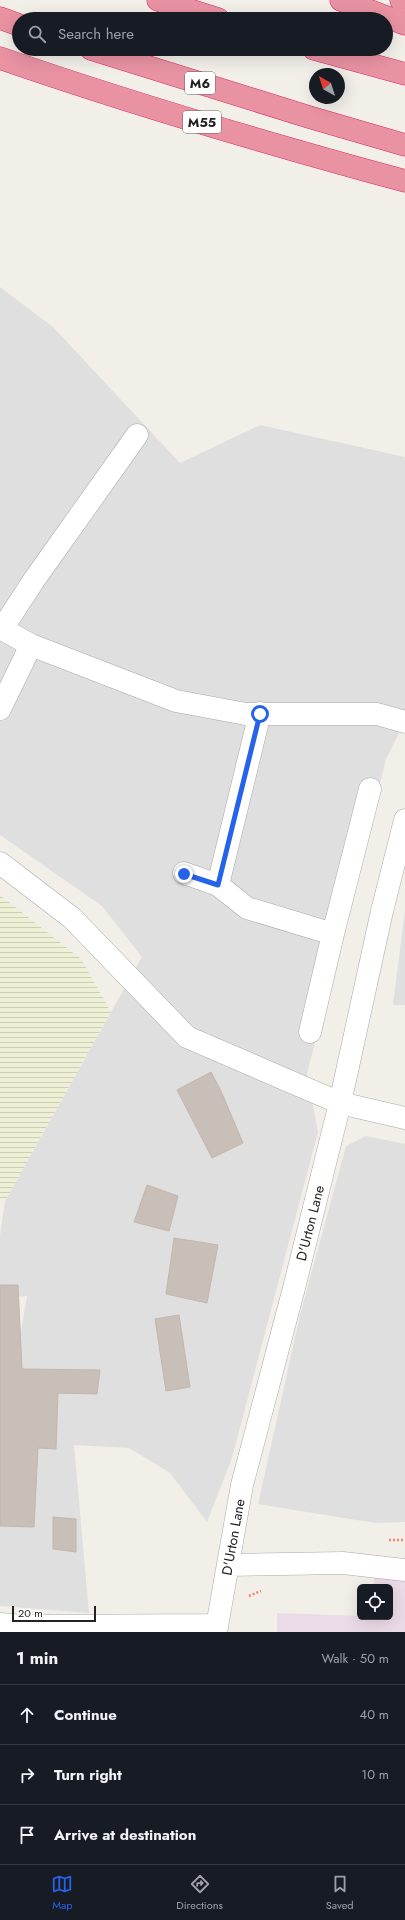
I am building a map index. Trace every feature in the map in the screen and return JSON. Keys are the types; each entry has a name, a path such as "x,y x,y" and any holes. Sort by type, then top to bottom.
{"highway":[{"path":"158,0 196,12"},
{"path":"341,0 373,12"},
{"path":"401,0 405,2"},
{"path":"0,18 12,22"},
{"path":"393,20 405,24"},
{"name":"M6","path":"113,56 309,117 405,145"},
{"path":"339,56 405,74"},
{"name":"M55","path":"0,58 53,77 296,151 405,181"}],"street":[{"path":"137,435 1,629 31,645 176,701 246,714 377,714 405,722"},
{"path":"0,710 31,645"},
{"path":"218,885 260,714"},
{"path":"310,1032 370,789"},
{"name":"D'Urton Lane","path":"0,1624 26,1626 217,1629 242,1485 294,1288 340,1102 382,911 405,820"},
{"path":"0,863 72,918 187,1036 340,1102 405,1118"},
{"path":"184,874 218,885 247,908 333,934"},
{"path":"228,1564 342,1563 405,1570"}],"shaded area":[{"path":"0,287 53,327 180,463 260,425 405,457 405,721 386,759 307,1074 318,1132 232,1458 207,1522 170,1473 129,1448 74,1445 89,1613 0,1606 0,1409 8,1409 27,1296 0,1298 0,1236 5,1201 142,957 102,906 0,835"},
{"path":"405,910 405,1005 393,1005"},
{"path":"366,1136 405,1144 405,1522 375,1523 258,1504 300,1315 346,1146"},
{"path":"377,1558 405,1558 405,1632 277,1632 277,1613 357,1616 357,1620 393,1620 393,1584 373,1584"}],"green space":[{"path":"0,895 81,959 111,1012 5,1201 0,1199"}],"building":[{"path":"211,1072 221,1091 243,1143 212,1158 177,1090"},
{"path":"147,1185 178,1196 169,1231 134,1222"},
{"path":"174,1238 218,1245 207,1303 166,1294"},
{"path":"0,1285 18,1285 22,1369 100,1370 97,1394 58,1393 56,1449 38,1448 34,1527 0,1526"},
{"path":"179,1315 190,1387 166,1391 155,1319"},
{"path":"53,1517 76,1519 76,1552 53,1549"}],"route":[{"path":"184,874 218,885 260,714"}]}
